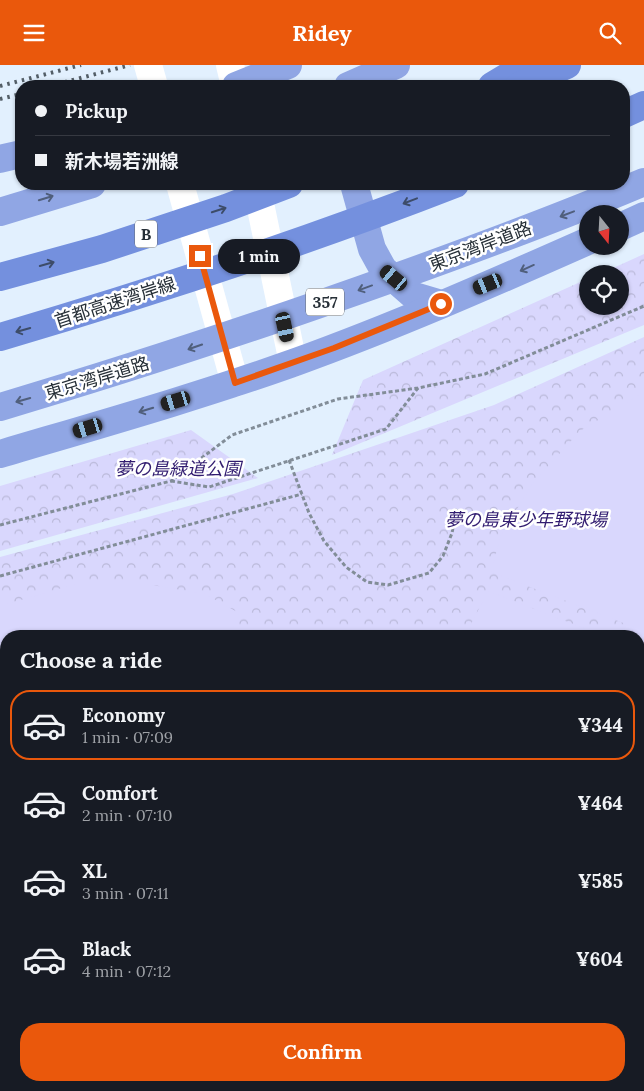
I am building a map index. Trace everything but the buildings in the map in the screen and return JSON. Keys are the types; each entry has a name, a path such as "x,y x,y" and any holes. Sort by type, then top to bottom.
{"highway":[{"path":"251,80 288,65"},
{"path":"353,80 362,65"},
{"path":"363,80 396,65"},
{"path":"502,80 526,65"},
{"path":"533,80 567,65"},
{"path":"630,111 644,105"},
{"path":"0,159 15,155"},
{"name":"東京湾岸道路","path":"630,188 644,182"},
{"path":"0,212 72,190"},
{"name":"B","path":"0,277 102,249 273,190"},
{"path":"356,190 372,249 383,269 414,295 441,304"},
{"name":"首都高速湾岸線","path":"0,337 79,314 238,262 439,190"},
{"name":"東京湾岸道路","path":"0,407 152,361 348,294 474,249 624,190"},
{"path":"629,223 644,216"},
{"path":"0,454 235,383 293,363 441,304 579,245"}],"street":[{"path":"148,65 152,80"},
{"path":"230,65 234,80"},
{"path":"182,190 235,383"},
{"path":"257,190 293,363"}],"path":[{"path":"0,525 170,481 232,435 338,399 418,388 485,374 644,306"},
{"path":"170,481 210,487 386,429 418,388"},
{"path":"289,460 309,513 324,541 346,567 367,582 388,585 429,573 443,556 452,533 457,507"},
{"path":"0,576 302,494"}],"green space":[{"path":"644,254 644,325 332,455 363,380 579,283 579,315 629,315 629,265 620,265"},
{"name":"夢の島東少年野球場","path":"644,337 644,630 0,630 0,557 233,494 494,405"},
{"path":"644,392 644,630 491,572 501,535 533,483 580,431"},
{"name":"夢の島緑道公園","path":"191,430 258,478 0,551 0,486"},
{"path":"75,584 146,584 205,594 239,613 232,630 0,630 0,608 4,605"},
{"path":"488,591 589,630 470,630"},
{"path":"256,623 284,630 253,630"}],"railway":[{"path":"23,80 81,65"},
{"path":"73,80 130,65"},
{"path":"0,86 15,82"},
{"path":"0,99 15,95"}],"route":[{"path":"200,256 235,383 334,348 441,304"}]}
